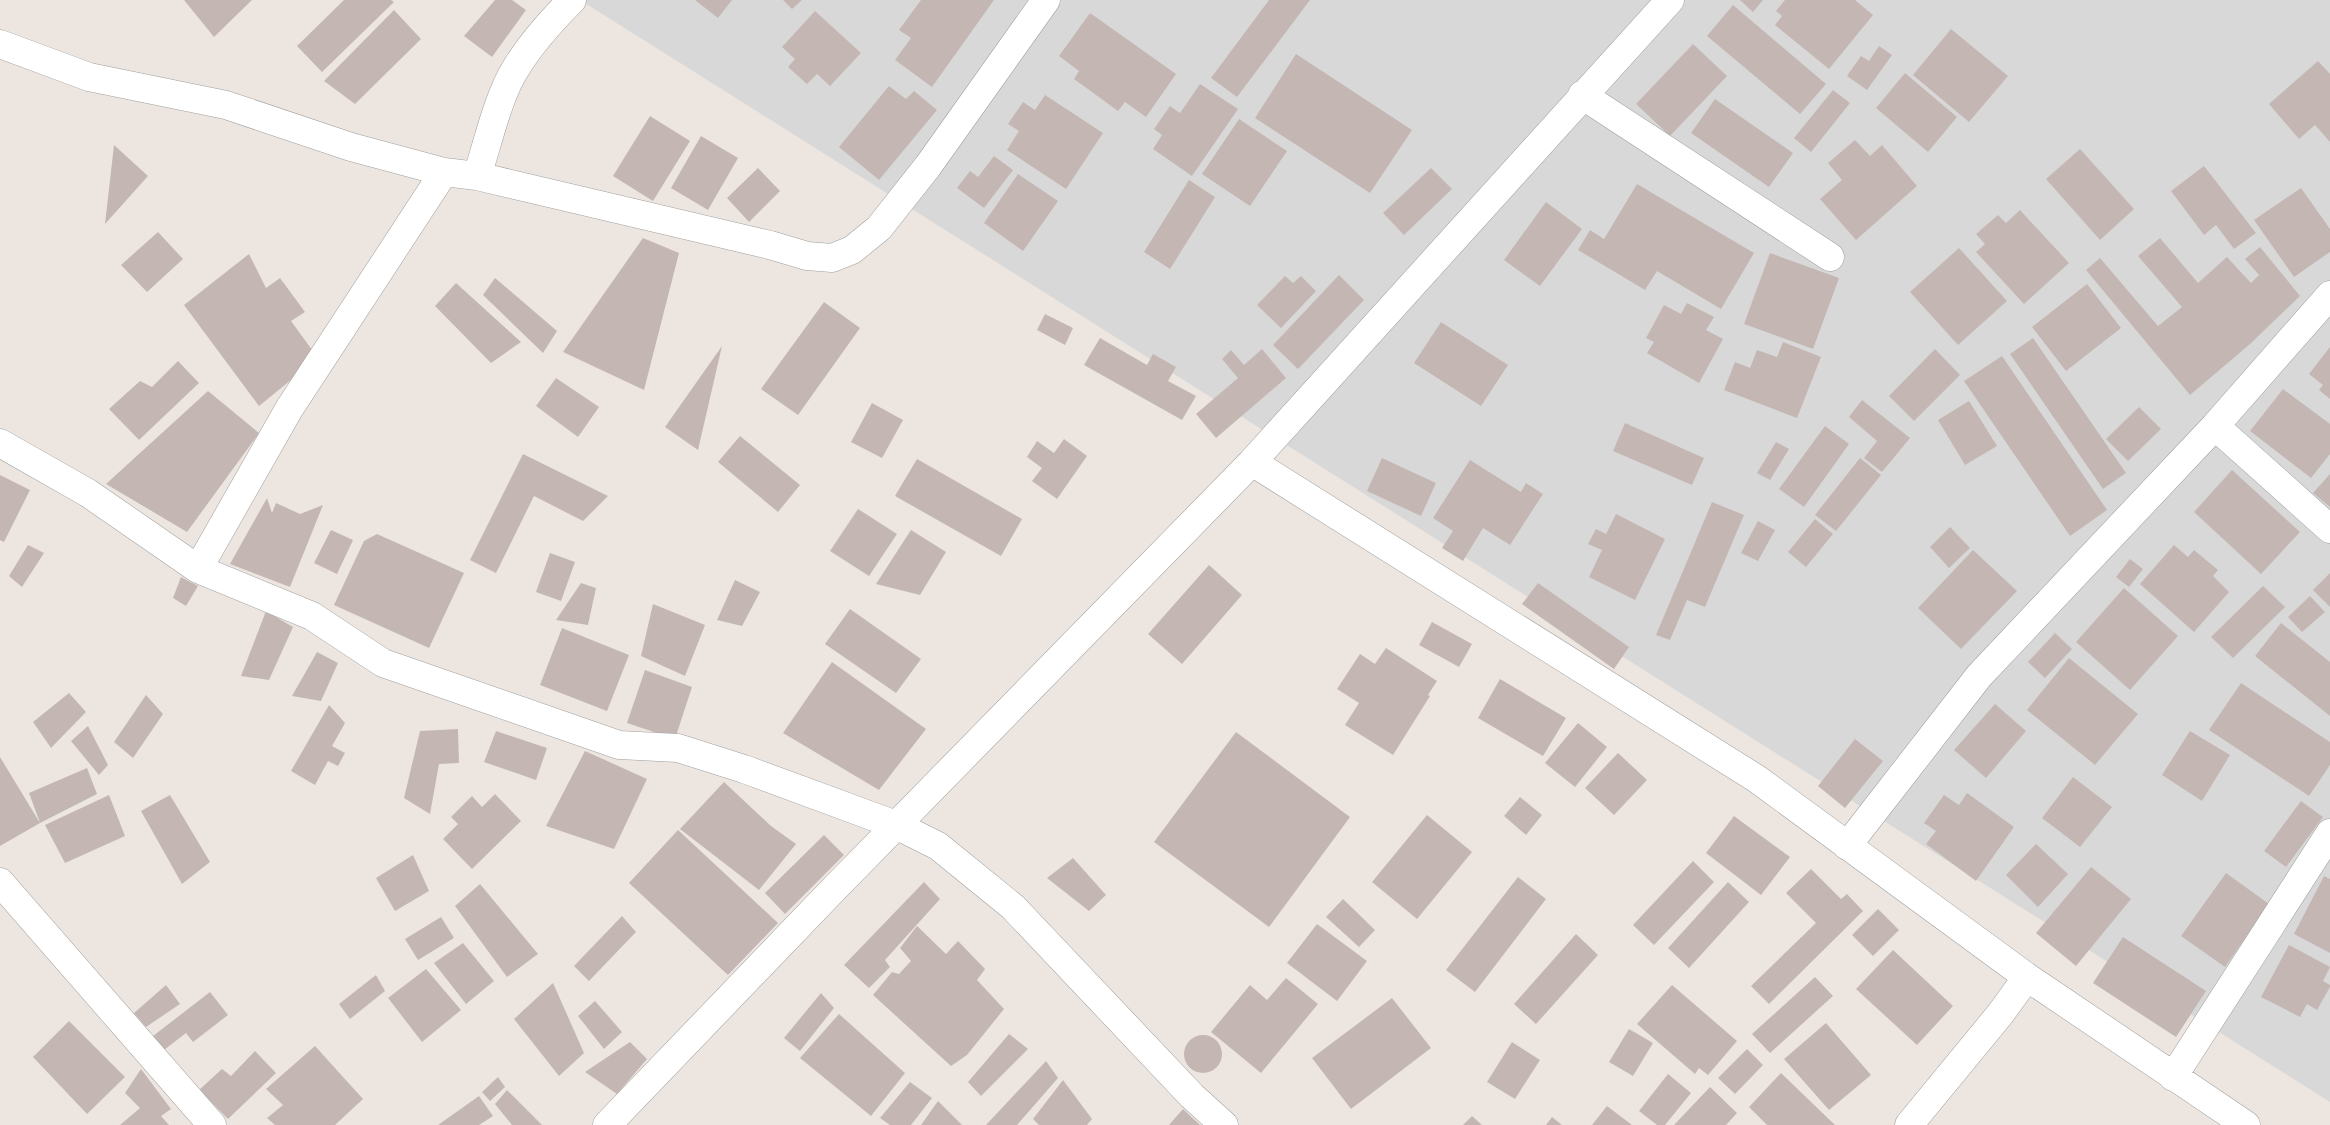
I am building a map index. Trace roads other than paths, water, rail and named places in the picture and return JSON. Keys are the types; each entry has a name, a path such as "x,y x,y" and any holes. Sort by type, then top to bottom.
{"street":[{"path":"477,176 502,100 515,69 544,30 572,0"},
{"path":"0,44 89,77 226,105 351,147 444,172 477,176 770,245 807,256 832,258 852,250 879,228 928,166 1046,0"},
{"path":"607,1125 896,825 1252,462 1582,95 1670,0"},
{"path":"1582,95 1830,257"},
{"path":"198,569 289,409 444,172"},
{"path":"1847,846 1979,676 2215,426 2330,295"},
{"path":"2215,426 2330,529"},
{"path":"0,443 88,493 198,569 312,616 382,663 619,745 678,748 744,769 896,825 938,846 1013,906 1192,1096 1224,1125"},
{"path":"1252,462 1757,779 2027,977 2246,1125"},
{"path":"2173,1077 2330,833"},
{"path":"0,882 212,1125"},
{"path":"1910,1125 2001,1013 2027,977"}]}
